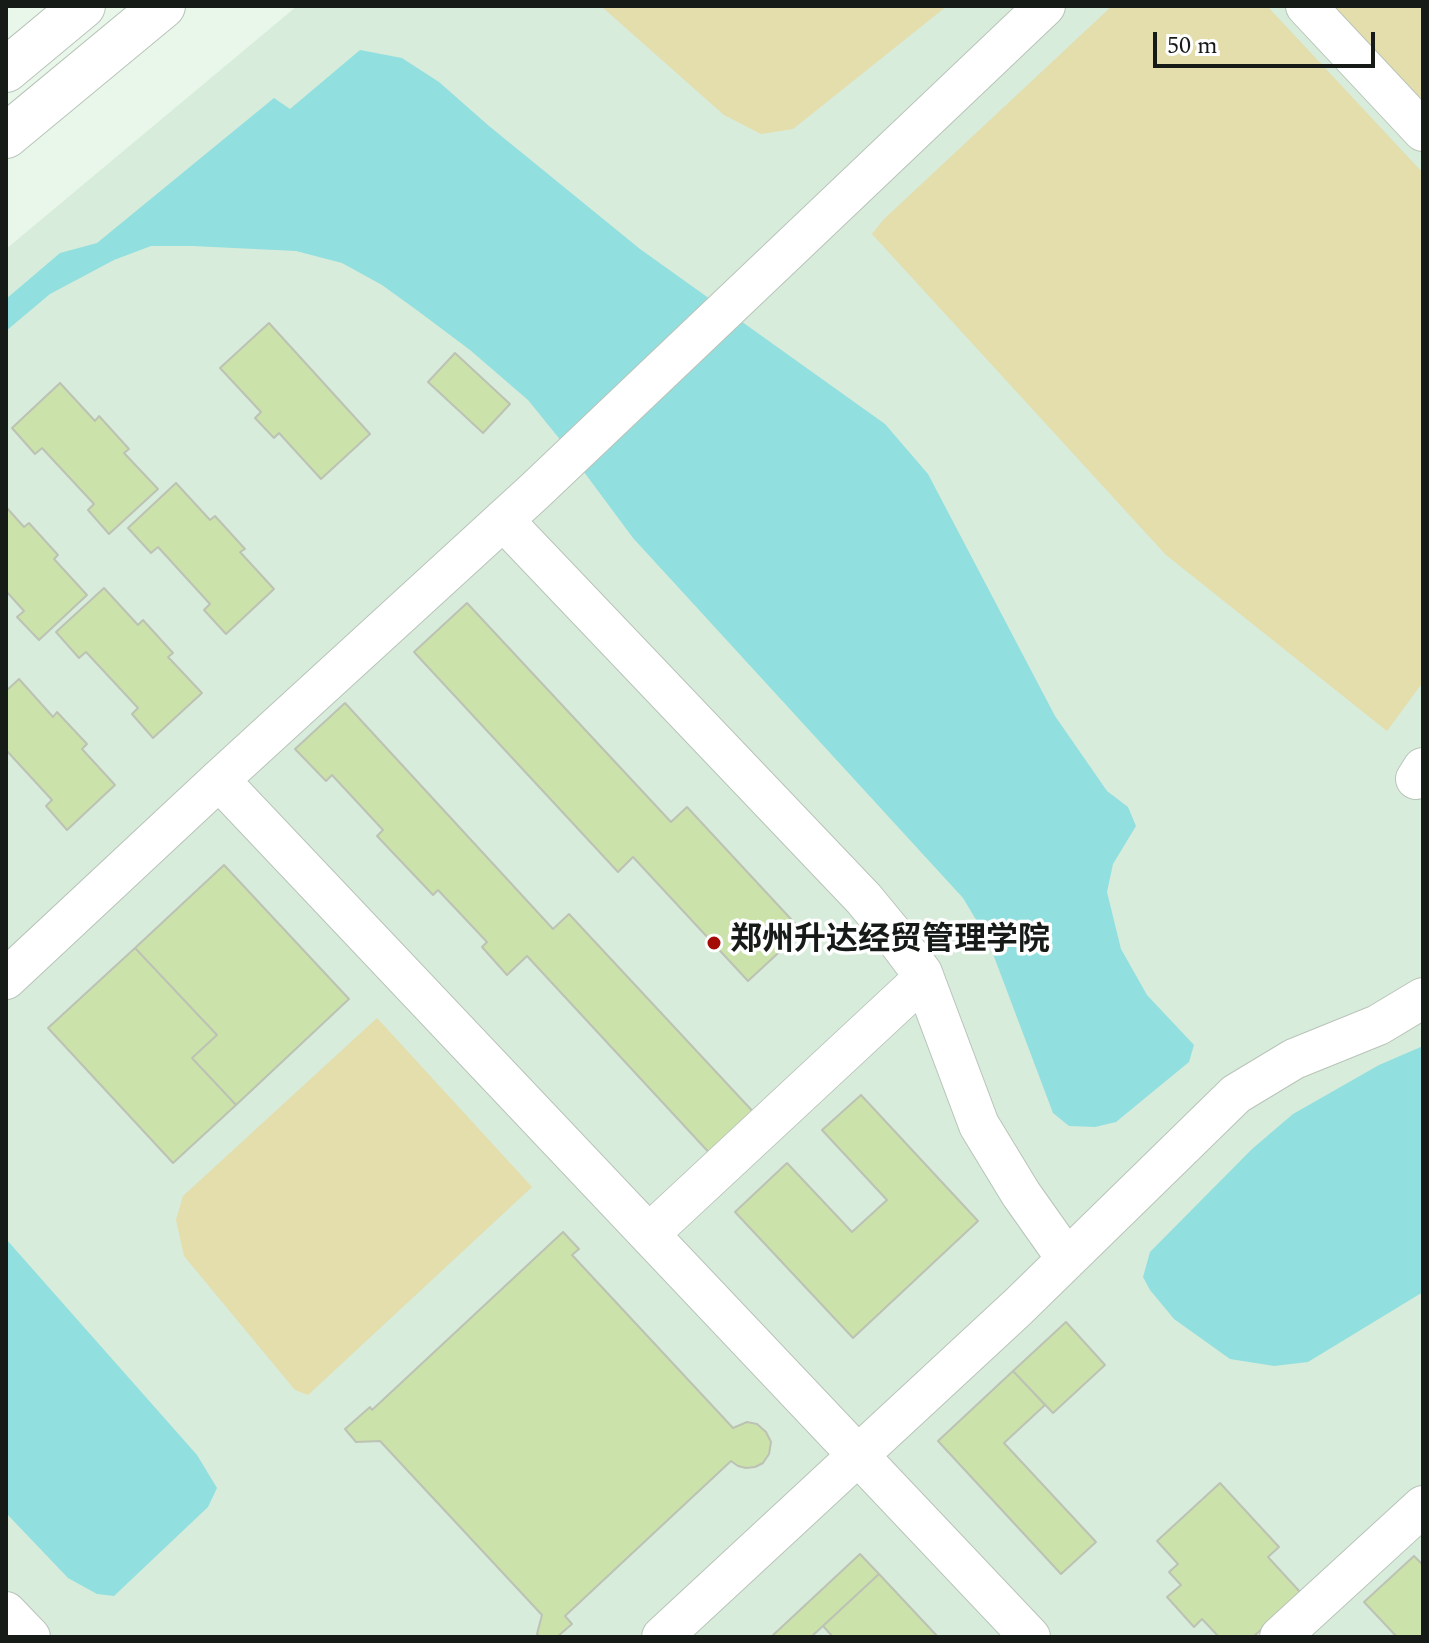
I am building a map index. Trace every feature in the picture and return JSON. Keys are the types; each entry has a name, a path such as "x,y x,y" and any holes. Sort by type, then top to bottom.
{"main road":[{"path":"6,70 83,6"},
{"path":"6,136 163,6"}],"lane":[{"path":"6,979 503,520 1045,6"},
{"path":"1306,6 1423,131"},
{"path":"503,520 864,899 899,943 924,978 979,1125 1021,1194 1067,1259"},
{"path":"219,780 1030,1637"},
{"path":"649,1234 924,978"},
{"path":"662,1637 1018,1307 1236,1094 1294,1059 1378,1025 1423,998"},
{"path":"1280,1637 1423,1506"},
{"path":"6,1612 30,1637"}],"shaded area":[{"name":"郑州升达经贸管理学院","path":"297,6 1423,6 1423,1637 6,1637 6,249"},
{"path":"601,6 947,6 793,129 761,134 724,115"},
{"path":"1112,6 1267,6 1423,173 1423,682 1387,731 1166,555 872,234 883,220"},
{"path":"1331,6 1423,6 1423,106"},
{"path":"377,1018 532,1187 308,1395 295,1390 184,1256 176,1220 183,1196"}],"water":[{"path":"360,50 402,58 439,82 640,249 885,424 928,474 1055,716 1107,791 1128,807 1136,826 1113,864 1107,892 1121,949 1147,995 1194,1045 1189,1062 1116,1122 1095,1127 1069,1126 1053,1113 987,938 963,898 633,538 528,400 470,350 382,285 342,263 296,251 151,246 114,260 50,294 6,331 6,299 60,253 97,243 274,98 290,109"},
{"path":"1423,1046 1423,1292 1308,1362 1274,1366 1230,1359 1174,1319 1143,1277 1150,1252 1252,1149 1293,1114 1379,1065"},
{"path":"6,1239 197,1455 217,1488 208,1507 114,1596 97,1594 68,1578 6,1513"}],"building":[{"path":"269,323 370,434 321,479 279,433 274,438 255,418 261,412 220,368"},
{"path":"455,353 510,404 483,433 428,382"},
{"path":"60,383 95,421 99,416 129,449 124,453 158,489 109,534 88,510 94,504 42,448 35,454 12,428"},
{"path":"176,483 210,520 215,516 245,549 240,552 274,589 226,634 204,610 210,604 158,547 151,553 128,528"},
{"path":"6,507 24,527 29,523 58,555 54,559 87,595 39,640 17,617 24,611 6,591"},
{"path":"104,588 138,625 143,620 173,653 168,657 202,693 153,738 132,714 138,708 86,652 79,658 56,632"},
{"path":"467,603 671,822 687,807 802,931 748,981 633,857 618,872 414,652"},
{"path":"19,679 53,717 57,712 87,744 82,749 115,785 67,830 46,806 52,800 6,750 6,691"},
{"path":"345,703 553,929 569,914 758,1117 714,1158 527,956 507,975 482,947 487,942 438,890 433,895 377,836 383,830 332,775 326,781 295,749"},
{"path":"224,865 349,999 236,1105 192,1058 217,1035 135,948"},
{"path":"135,948 217,1035 192,1058 236,1105 173,1163 48,1028"},
{"path":"861,1095 978,1221 853,1338 735,1212 787,1163 852,1232 887,1200 822,1130"},
{"path":"563,1232 579,1249 572,1255 733,1428 747,1422 757,1424 771,1442 769,1454 763,1463 755,1467 738,1466 731,1461 565,1616 572,1624 557,1637 540,1637 537,1634 542,1615 380,1441 356,1442 345,1429 370,1407 372,1410"},
{"path":"1066,1322 1105,1365 1053,1413 1013,1371"},
{"path":"1013,1371 1045,1405 1004,1443 1096,1542 1061,1574 938,1441"},
{"path":"1220,1483 1279,1547 1268,1557 1301,1593 1253,1637 1219,1637 1202,1619 1194,1627 1167,1597 1181,1585 1169,1572 1178,1564 1157,1541"},
{"path":"860,1554 879,1574 811,1637 771,1637"},
{"path":"1414,1556 1423,1565 1423,1637 1397,1637 1364,1602"},
{"path":"879,1574 938,1637 833,1637 823,1626"}],"place":[{"name":"郑州升达经贸管理学院","path":"714,943"}]}
